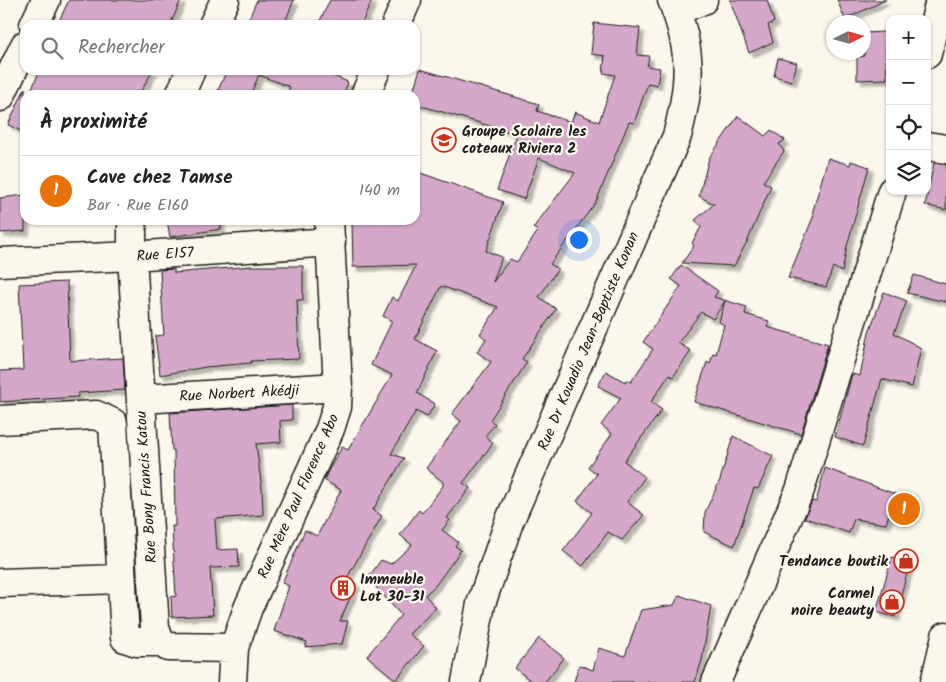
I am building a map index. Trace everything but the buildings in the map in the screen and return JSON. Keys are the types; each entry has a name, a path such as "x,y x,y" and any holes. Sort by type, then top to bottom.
{"street":[{"path":"36,20 46,0"},
{"path":"215,20 225,0"},
{"path":"398,20 407,0"},
{"path":"674,6 703,0"},
{"path":"931,37 940,0"},
{"name":"Rue Dr Kouadio Jean-Baptiste Konan","path":"466,682 481,604 509,522 676,136 687,99 690,68 674,6"},
{"path":"0,97 20,55"},
{"path":"182,90 190,75"},
{"path":"367,90 374,75"},
{"path":"931,146 946,148"},
{"path":"716,682 800,490 891,195"},
{"name":"Rue Bony Francis Katou","path":"132,225 132,256 155,628 160,642"},
{"name":"Rue E157","path":"0,262 132,256 330,231"},
{"name":"Rue Mère Paul Florence Abo","path":"232,682 234,648 248,608 330,428 337,407 338,387 330,231"},
{"name":"Rue Norbert Akédji","path":"141,399 338,387"},
{"path":"0,420 96,415 113,423 125,638 137,642 160,642 168,647 178,649 234,648"},
{"path":"0,583 121,579"},
{"path":"935,682 946,636"}],"place":[{"name":"Groupe Scolaire les coteaux Riviera 2","path":"444,140"},
{"name":"Cave chez Tamse","path":"904,509"},
{"name":"Tendance boutik","path":"906,561"},
{"name":"Immeuble Lot 30-31","path":"343,588"},
{"name":"Carmel noire beauty","path":"892,602"}]}
